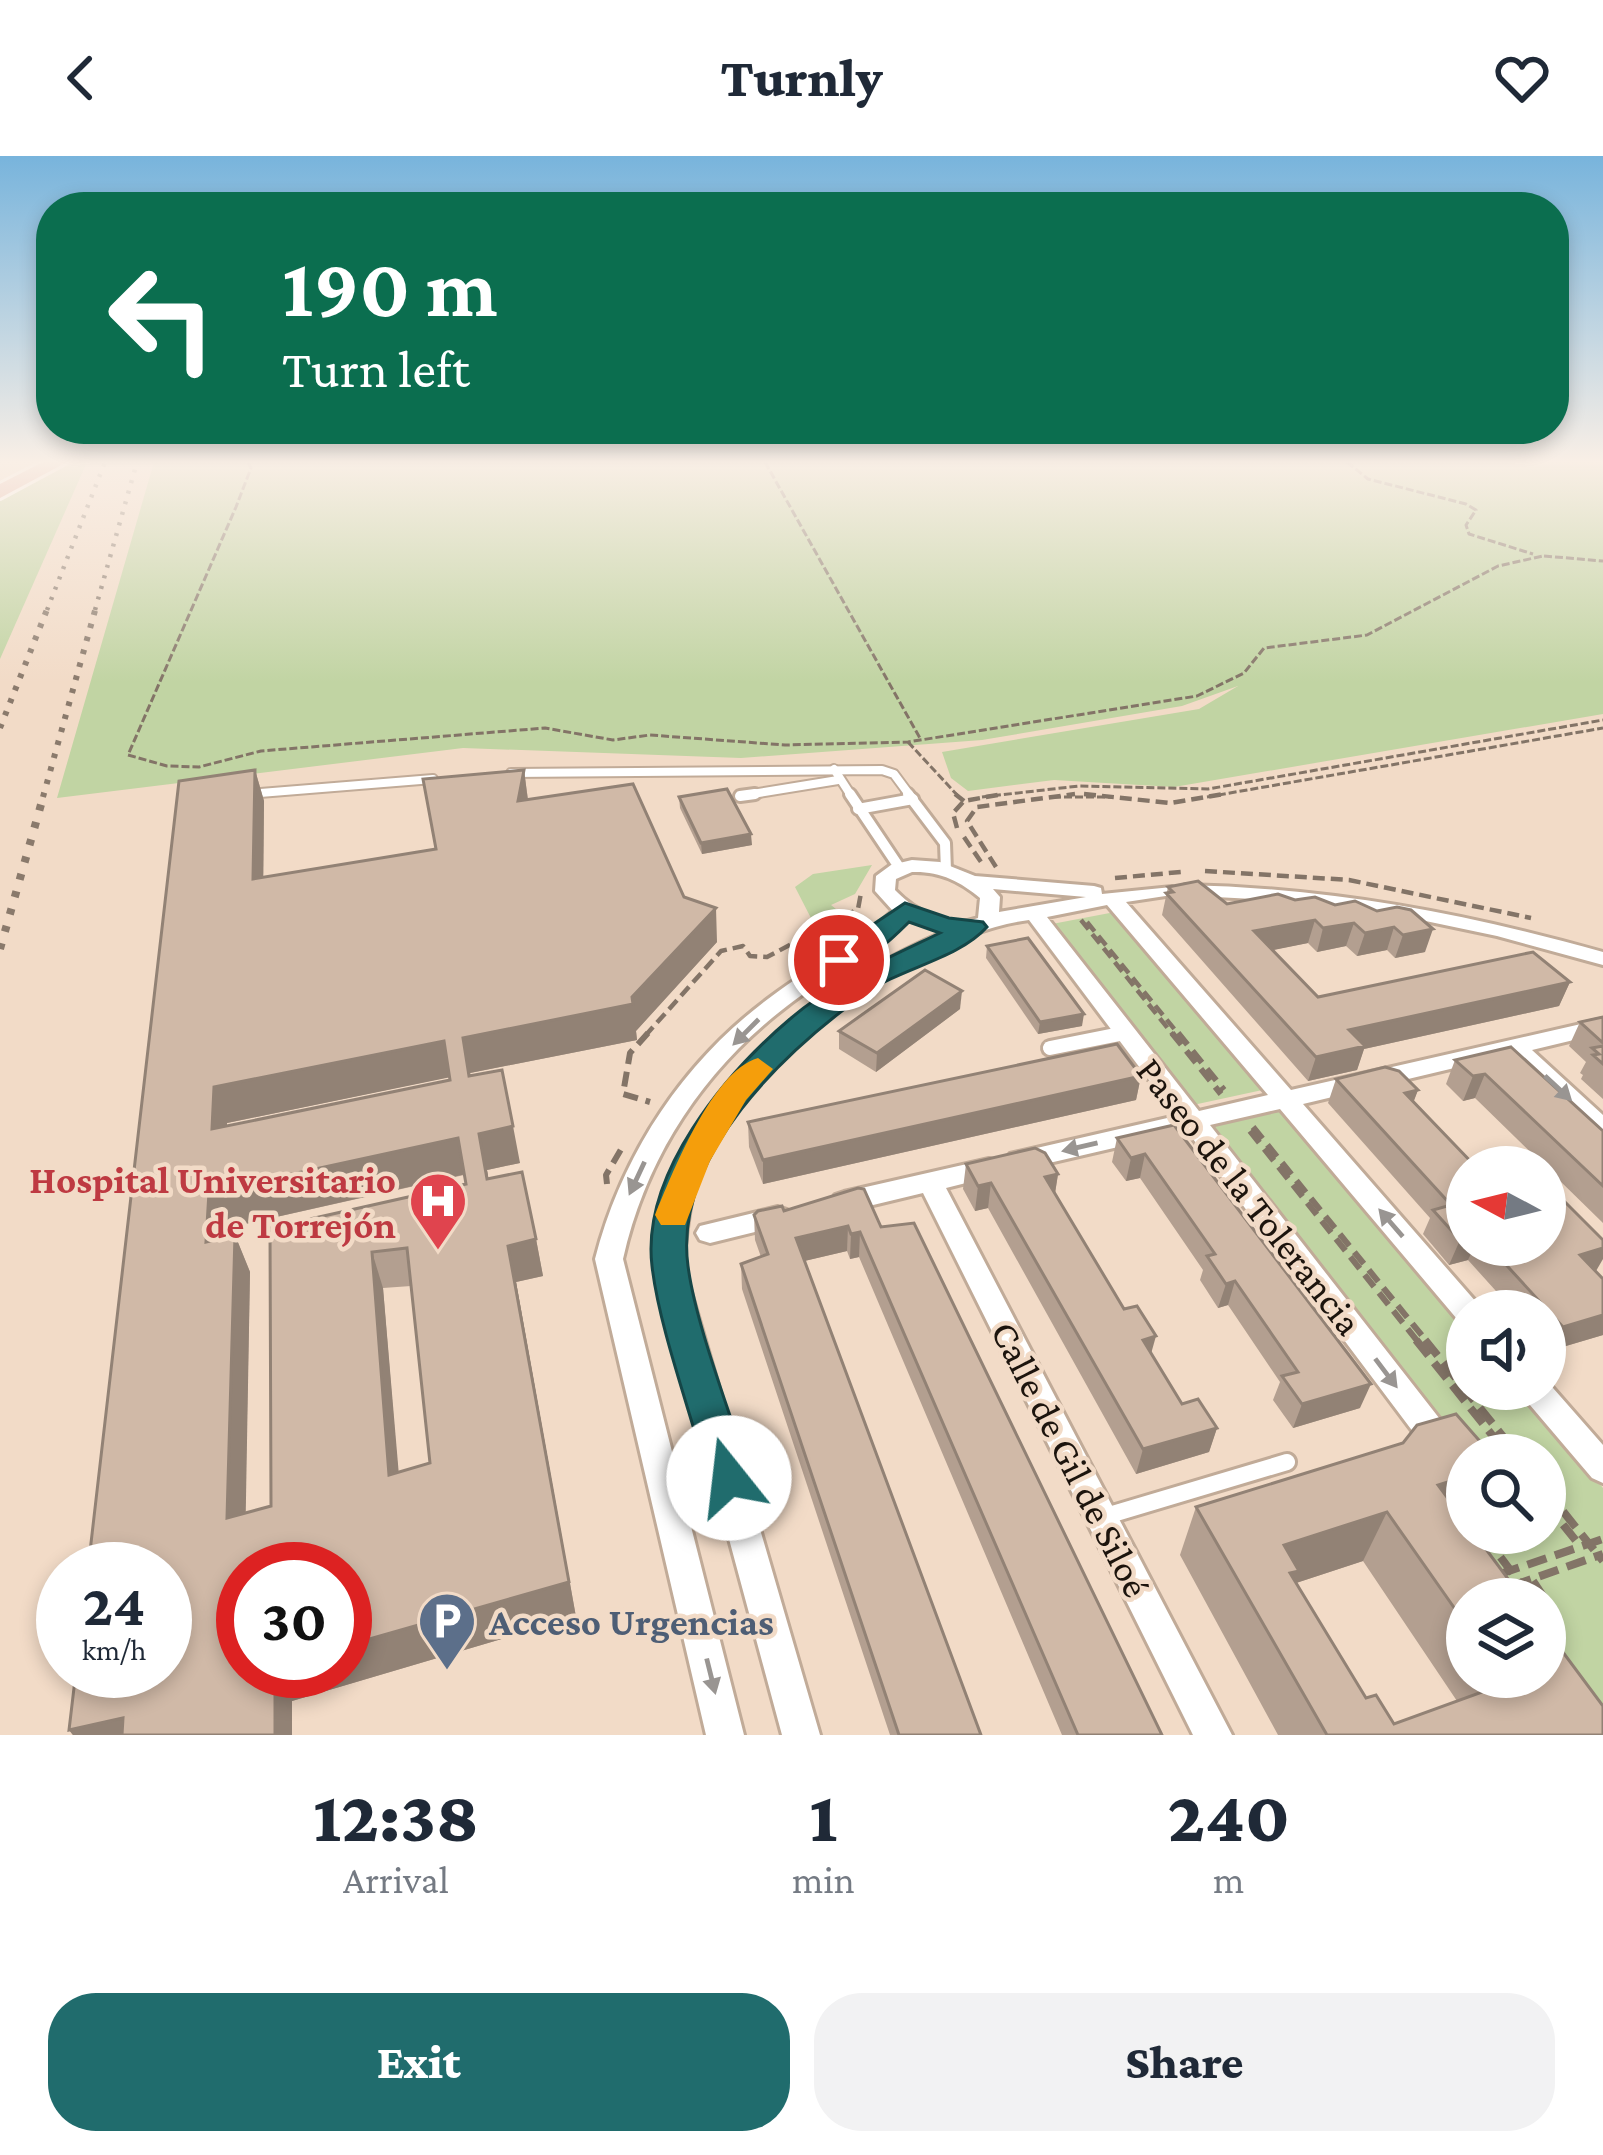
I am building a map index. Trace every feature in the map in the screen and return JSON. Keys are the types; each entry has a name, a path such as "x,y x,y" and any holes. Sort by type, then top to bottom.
{"street":[{"path":"801,1735 669,1264 675,1205 734,1093 801,1025 865,980 981,924 990,897 969,881 946,871 899,867 886,876 885,891 905,911 945,926 981,924 1074,910 1111,897 1165,891"},
{"path":"969,881 1105,893 1310,894 1400,907 1603,959"},
{"path":"1111,897 1449,1290"},
{"path":"725,1735 610,1259 616,1222 651,1147 700,1079 772,1006 878,938 905,911"},
{"name":"Paseo de la Tolerancia","path":"1034,913 1446,1452"},
{"path":"710,1233 1603,1026"},
{"path":"1514,1047 1603,1129"},
{"name":"Calle de Gil de Siloé","path":"929,1182 1214,1735"},
{"path":"1553,1410 1603,1468"}],"lane":[{"path":"504,774 643,768 894,774 945,843 946,871"},
{"path":"740,796 836,774"},
{"path":"836,774 899,867"},
{"path":"243,794 457,778"},
{"path":"858,809 913,800"},
{"path":"1050,1048 1125,1033"},
{"path":"1101,1517 1286,1462"}],"path":[{"path":"223,536 134,738 128,754 137,761 199,767 260,752 545,728 613,740 664,736 785,745 922,741 1196,695 1244,673 1247,659 1263,646 1368,635 1465,588 1506,560 1543,556 1603,561"},
{"path":"807,536 922,741"},
{"path":"1475,536 1543,556"},
{"path":"1010,867 982,863 957,827 953,813 964,801 1038,788 1208,788 1603,720"},
{"path":"996,868 967,821 977,806 1079,794 1170,803 1603,728"},
{"path":"908,742 932,761 939,778 964,801"},
{"path":"650,1102 623,1094 630,1053 721,951 742,946 750,956 767,957 858,910 861,885"},
{"path":"1074,910 1500,1434"},
{"path":"1074,910 1492,1434"},
{"path":"1566,1518 1585,1545"},
{"path":"1566,1525 1601,1557"},
{"path":"1491,1578 1603,1539"},
{"path":"1498,1554 1516,1578"},
{"path":"1535,1578 1601,1557"}],"green space":[{"path":"0,536 54,536 0,659"},
{"path":"133,536 1603,536 1603,714 1174,787 1054,780 968,791 951,778 942,752 1199,709 1238,686 1182,706 982,740 741,758 463,748 57,798"},
{"path":"872,865 855,894 831,905 842,914 813,922 795,887 813,874"},
{"path":"1115,912 1267,1089 1193,1105 1052,924"},
{"path":"1285,1109 1446,1301 1446,1410 1538,1410 1558,1434 1450,1434 1208,1127"},
{"path":"1566,1444 1603,1488 1603,1735 1566,1690 1566,1578 1483,1578 1469,1558 1566,1554"}],"building":[{"name":"Hospital Universitario de Torrejón","path":"255,770 253,879 436,849 423,779 524,770 518,801 633,784 684,897 716,908 632,997 633,1004 463,1038 469,1076 502,1070 513,1126 479,1134 487,1179 522,1172 536,1239 508,1246 569,1582 372,1638 372,1542 216,1542 216,1698 275,1698 275,1735 122,1735 123,1718 69,1730 73,1698 192,1698 192,1542 91,1542 179,781","holes":["444,1041 450,1080 212,1129 214,1087","458,1138 466,1184 270,1228 271,1506 227,1518 235,1235 206,1242 209,1192","407,1248 430,1463 389,1475 372,1252"]},
{"path":"727,789 751,834 701,843 679,797"},
{"path":"1198,881 1227,904 1278,894 1295,900 1315,897 1335,905 1355,901 1377,911 1411,910 1433,929 1403,935 1394,927 1365,933 1354,923 1323,928 1315,920 1254,931 1318,997 1533,952 1570,982 1349,1030 1365,1046 1316,1057 1166,893 1173,892 1168,887"},
{"path":"1028,938 1084,1014 1040,1022 987,946"},
{"path":"925,970 962,991 877,1053 839,1031"},
{"path":"1603,1017 1603,1043 1580,1022"},
{"path":"1117,1044 1141,1076 763,1160 748,1122"},
{"path":"1603,1046 1603,1064 1592,1048"},
{"path":"1511,1047 1603,1131 1603,1186 1485,1074 1473,1076 1455,1060"},
{"path":"1385,1067 1399,1071 1418,1090 1405,1093 1456,1146 1446,1146 1446,1200 1336,1079"},
{"path":"1174,1125 1371,1384 1302,1404 1282,1376 1298,1372 1235,1281 1226,1284 1207,1256 1215,1254 1145,1154 1131,1158 1117,1138"},
{"path":"1035,1148 1045,1153 1058,1174 1045,1177 1124,1309 1137,1306 1156,1336 1143,1340 1182,1404 1198,1399 1217,1428 1143,1449 991,1183 978,1186 966,1164"},
{"path":"864,1189 881,1227 914,1223 1162,1735 1078,1735 860,1232 851,1234 848,1226 796,1238 981,1735 899,1735 741,1264 768,1254 754,1215 758,1211 782,1206 784,1211"},
{"path":"1566,1203 1603,1240 1603,1248 1580,1255 1603,1279 1603,1315 1566,1326 1566,1290 1529,1290 1507,1266 1566,1266"},
{"path":"1446,1206 1446,1224 1433,1210"},
{"path":"1456,1414 1474,1434 1446,1434 1446,1483 1438,1485 1446,1496 1446,1554 1490,1554 1507,1578 1446,1578 1446,1596 1387,1512 1284,1545 1299,1571 1290,1573 1366,1698 1376,1695 1394,1724 1466,1698 1566,1698 1566,1656 1603,1706 1603,1735 1327,1735 1196,1507 1403,1443 1417,1425"}],"railway":[{"path":"47,610 76,536"},
{"path":"95,610 116,536"},
{"path":"0,728 48,607"},
{"path":"43,797 96,607"},
{"path":"0,949 44,794"}],"slow traffic":[{"path":"673,1215 694,1160 734,1093 758,1069"}],"place":[{"name":"Hospital Universitario de Torrejón","path":"438,1252"},
{"name":"Acceso Urgencias","path":"447,1672"}],"route":[{"path":"729,1478 669,1264 668,1238 675,1205 694,1160 734,1093 801,1025 865,980 973,927 945,926 905,911 878,938 839,960"}]}
